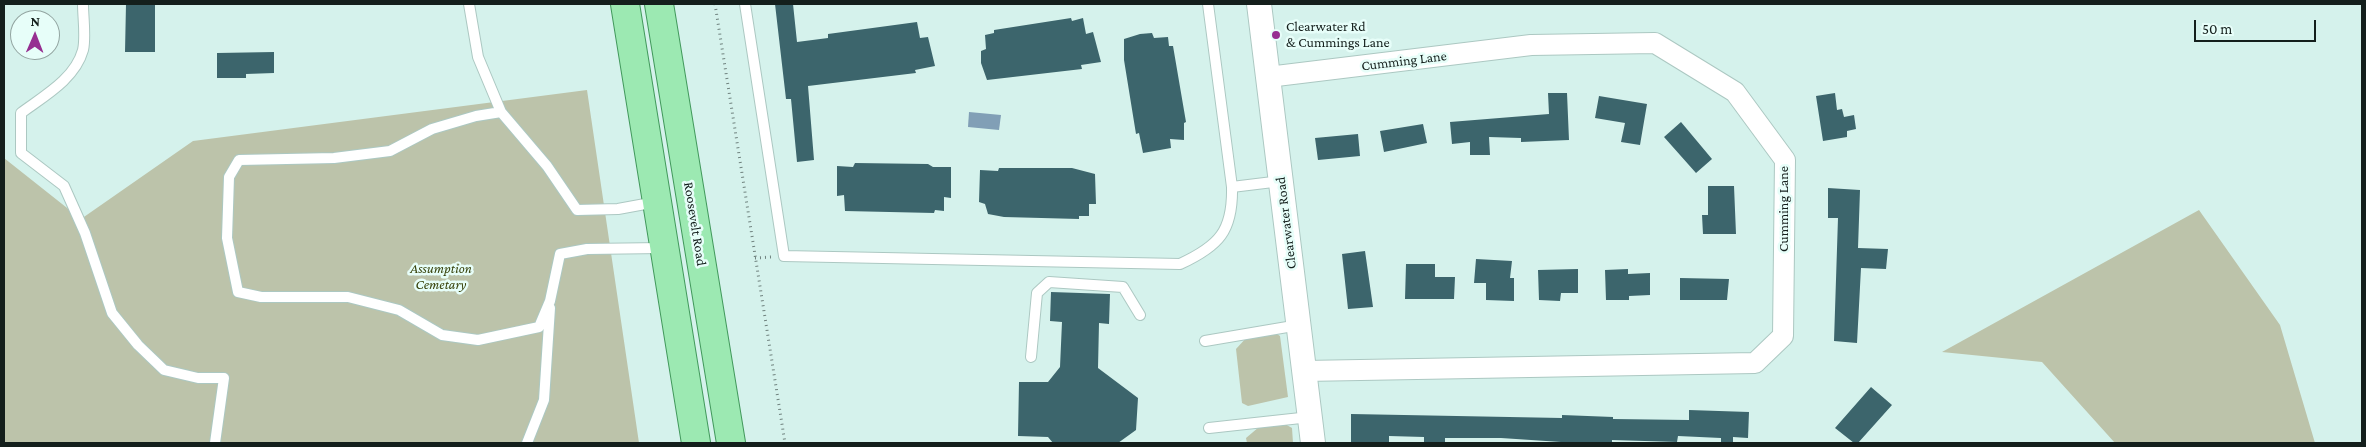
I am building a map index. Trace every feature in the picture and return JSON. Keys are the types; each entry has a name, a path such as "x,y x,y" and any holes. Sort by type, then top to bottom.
{"main road":[{"path":"625,4 696,443"},
{"name":"Roosevelt Road","path":"660,4 731,443"}],"street":[{"name":"Clearwater Road","path":"1259,4 1313,443"},
{"name":"Cumming Lane","path":"1268,77 1532,46 1655,43 1735,92 1785,160 1784,336 1755,363 1304,371"}],"lane":[{"path":"83,4 83,49 75,69 21,113 21,153 64,186 85,233 112,313 138,344 164,370 198,378 224,378 216,443"},
{"path":"469,4 478,57 501,112 547,166 578,210 618,209 657,202"},
{"path":"745,4 784,256 1180,264 1201,254 1218,240 1229,224 1233,208 1232,187 1208,4"},
{"path":"501,112 476,116 432,129 390,151 334,158 239,160 229,177 227,238 238,292 261,297 348,297 400,310 442,335 478,340 539,327 550,301"},
{"path":"1232,187 1281,182"},
{"path":"527,443 544,400 550,301 560,254 587,249 664,248"},
{"path":"1031,357 1038,293 1049,282 1123,287 1140,315"},
{"path":"1205,341 1298,325"},
{"path":"1209,428 1310,417"}],"path":[{"path":"715,4 785,443"}],"green space":[{"name":"Assumption Cemetary","path":"587,90 639,443 4,443 4,158 81,219 193,141"},
{"path":"2199,210 2280,325 2315,443 2115,443 2042,362 1942,352"},
{"path":"1277,334 1280,336 1288,397 1248,406 1242,403 1236,349 1247,337"},
{"path":"1285,424 1292,428 1293,443 1247,443 1246,438 1259,427"}],"water":[{"path":"969,112 1001,115 999,130 968,127"}],"building":[{"path":"126,4 155,4 155,52 125,52"},
{"path":"775,4 793,4 797,42 828,38 828,34 917,22 920,38 928,37 935,66 915,70 916,73 808,86 814,160 797,162 791,99 786,99"},
{"path":"1071,18 1072,21 1083,18 1086,34 1093,32 1101,62 1081,65 1082,69 987,80 981,63 981,51 986,49 985,35 994,33 994,30"},
{"path":"1152,33 1154,38 1168,37 1169,46 1173,46 1186,122 1184,123 1184,140 1170,139 1171,148 1143,153 1139,133 1136,134 1124,60 1124,39 1140,34"},
{"path":"274,52 274,73 246,74 246,78 217,78 217,53"},
{"path":"1548,93 1567,93 1569,140 1521,142 1521,138 1489,137 1490,155 1470,155 1470,142 1452,144 1450,122 1549,114"},
{"path":"1835,93 1837,110 1842,109 1844,117 1854,115 1856,129 1847,131 1847,137 1823,141 1816,96"},
{"path":"1599,96 1647,104 1640,145 1621,142 1625,123 1595,118"},
{"path":"1681,122 1712,159 1696,173 1664,137"},
{"path":"1423,124 1427,143 1384,152 1380,131"},
{"path":"1358,134 1360,156 1318,160 1315,138"},
{"path":"855,163 928,164 933,167 951,167 951,198 944,197 944,211 935,210 934,213 845,211 844,195 837,196 837,166 853,167"},
{"path":"999,168 1072,168 1095,174 1096,204 1089,204 1089,216 1079,216 1079,219 1004,217 988,214 985,204 979,202 980,170 998,171"},
{"path":"1708,186 1734,186 1736,234 1703,234 1702,215 1708,215"},
{"path":"1828,188 1860,190 1858,248 1888,249 1886,269 1861,268 1857,343 1834,341 1838,218 1828,218"},
{"path":"1365,251 1373,307 1348,309 1342,254"},
{"path":"1476,259 1512,261 1510,278 1514,278 1514,301 1486,300 1486,283 1474,283"},
{"path":"1406,264 1435,264 1435,277 1455,277 1454,299 1405,299"},
{"path":"1578,269 1578,293 1561,293 1560,301 1539,300 1538,270"},
{"path":"1628,269 1628,274 1650,273 1650,295 1629,296 1629,300 1606,300 1605,270"},
{"path":"1680,278 1729,279 1727,300 1680,300"},
{"path":"1051,292 1110,294 1109,324 1099,323 1098,368 1138,398 1136,430 1118,443 1053,443 1048,437 1018,436 1019,382 1048,382 1060,367 1062,322 1050,321"},
{"path":"1871,387 1892,405 1858,443 1854,443 1835,428"},
{"path":"1689,410 1749,412 1748,438 1733,437 1733,443 1721,443 1721,438 1678,436 1677,442 1612,440 1612,443 1576,443 1501,438 1445,438 1445,442 1424,442 1424,437 1389,436 1389,443 1351,443 1351,414 1562,418 1562,415 1613,417 1613,419 1689,420"}],"place":[{"name":"Clearwater Rd & Cummings Lane","path":"1276,35"}]}
